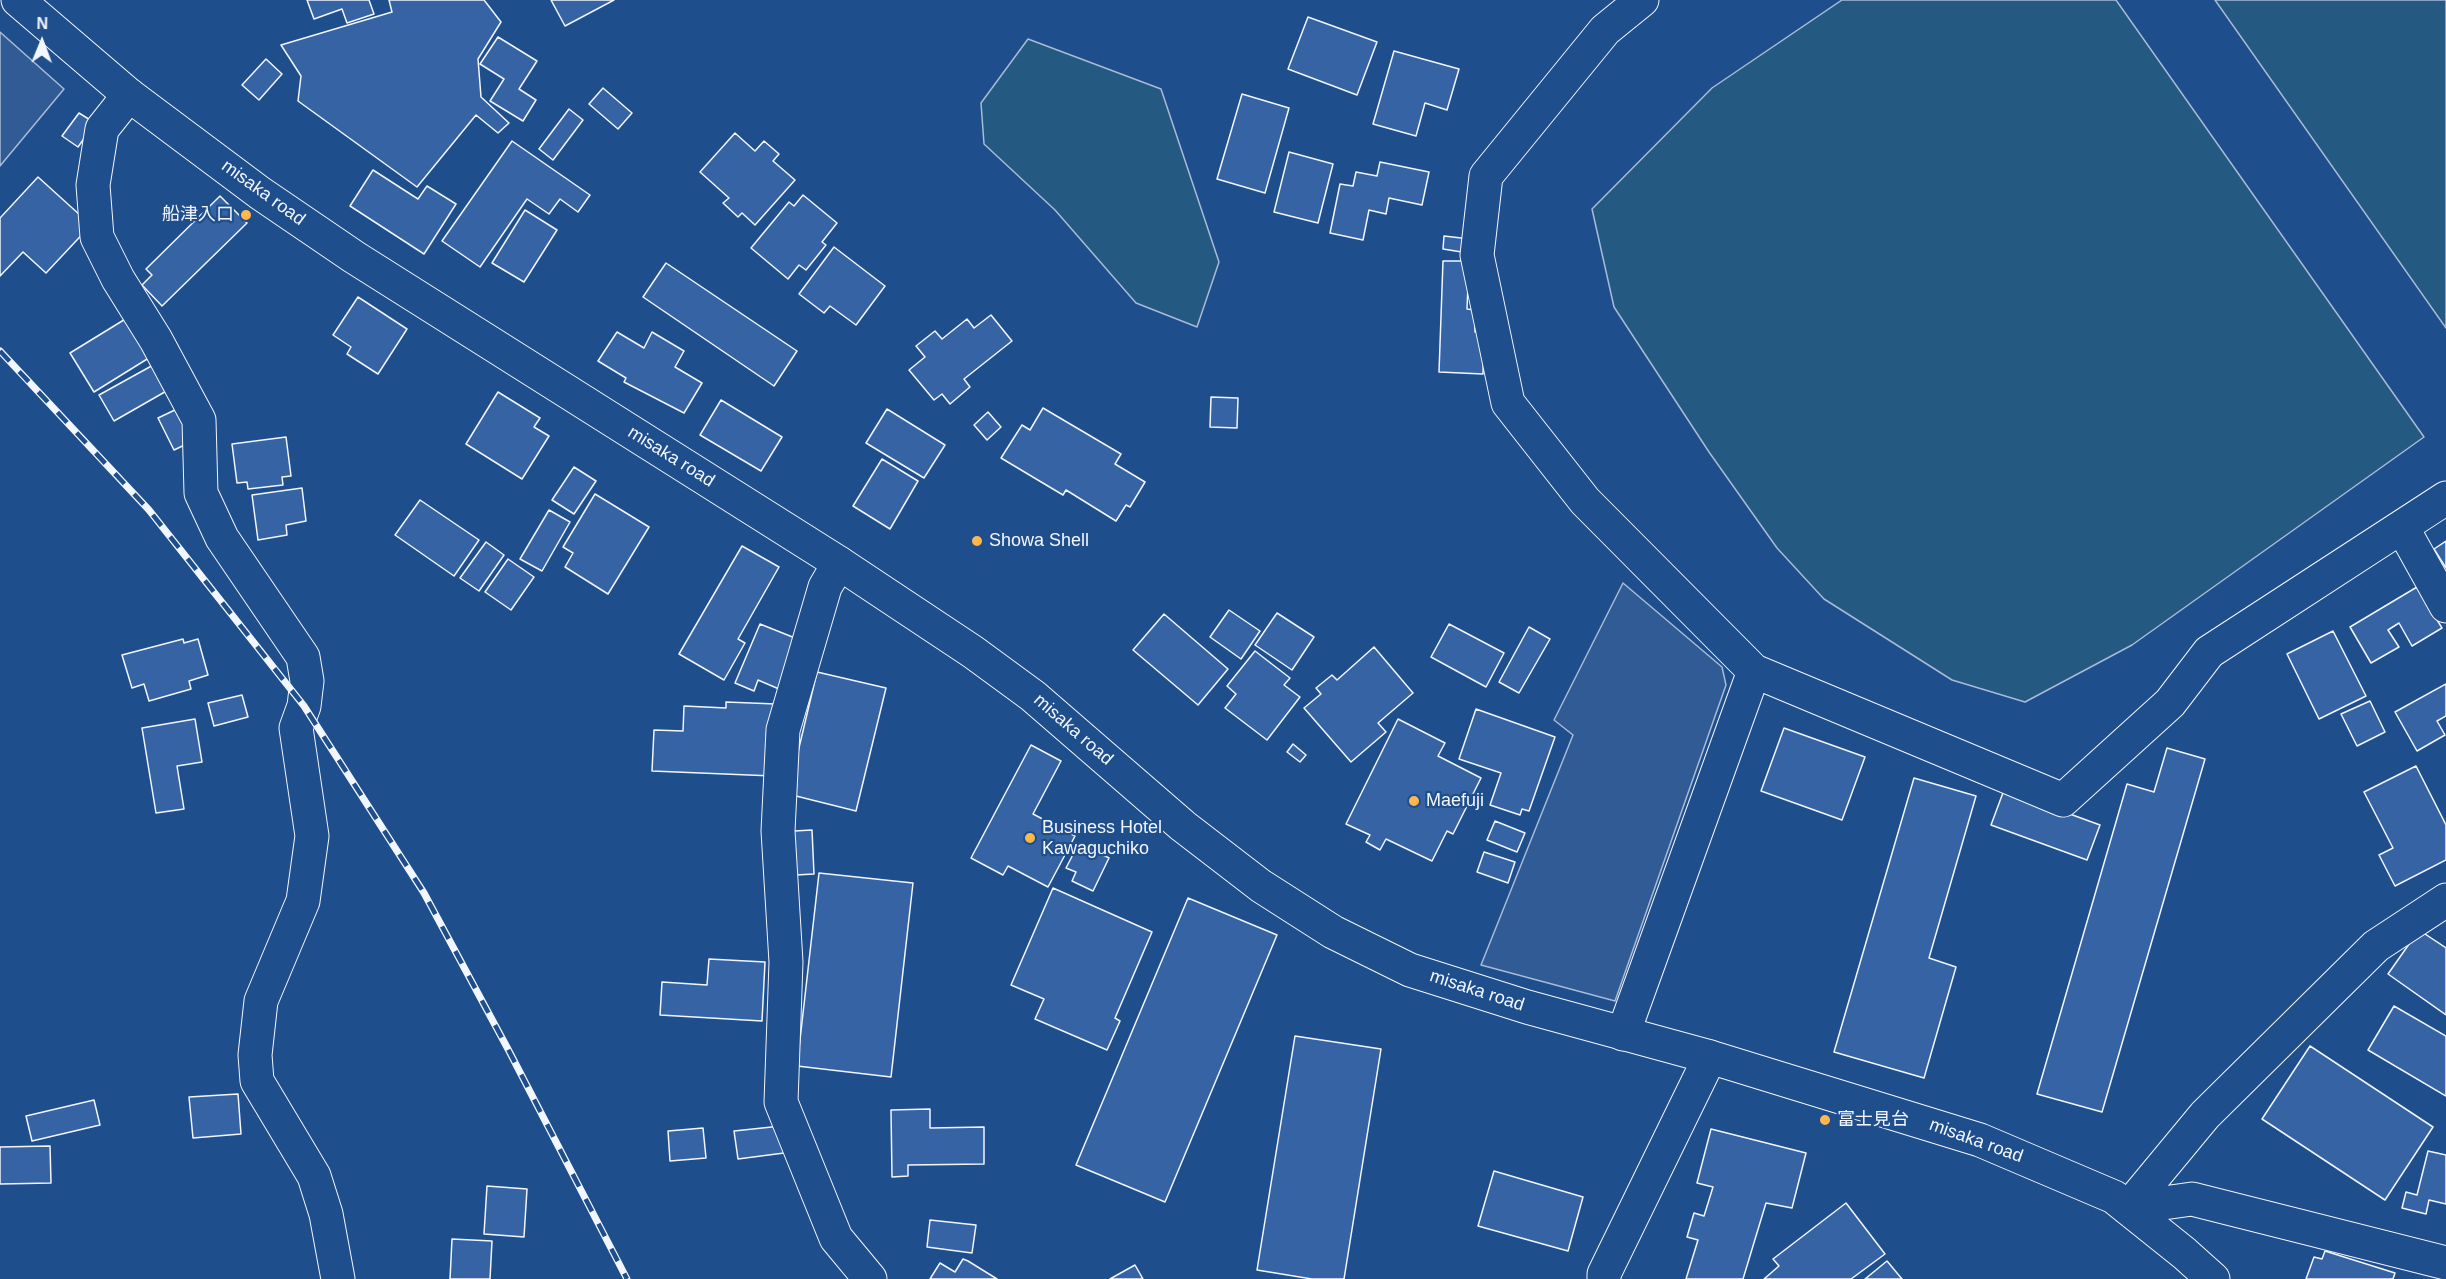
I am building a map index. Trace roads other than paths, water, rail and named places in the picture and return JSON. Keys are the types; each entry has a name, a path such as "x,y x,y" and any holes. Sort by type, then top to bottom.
{"main road":[{"name":"misaka road","path":"18,0 129,94 260,193 354,257 839,563 973,652 1033,696 1183,826 1261,886 1333,932 1410,970 1527,1007 1710,1057 1980,1140 2114,1197 2212,1279"},
{"path":"1642,0 1605,30 1486,176 1477,255 1508,403 1585,501 1754,671 2062,800 2170,703 2209,652 2446,498"},
{"path":"129,94 102,129 93,185 97,237 118,279 156,340 199,420 201,493 222,538 303,657 307,681 304,706 296,728 312,837 303,901 261,1001 255,1055 257,1081 314,1176 326,1214 338,1279"},
{"path":"2402,527 2446,606"},
{"path":"839,563 825,587 783,730 778,831 786,962 781,1102 836,1238 870,1279"},
{"path":"1623,1034 1754,671"},
{"path":"2128,1208 2205,1115 2376,946 2446,900"},
{"path":"1604,1279 1604,1274 1710,1057"},
{"path":"2128,1208 2192,1199 2446,1263"}],"railway":[{"path":"0,351 149,510 304,706 424,893 627,1279"}],"place":[{"name":"船津入口","path":"246,215"},
{"name":"Showa Shell","path":"977,541"},
{"name":"Maefuji","path":"1414,801"},
{"name":"Business Hotel Kawaguchiko","path":"1030,838"},
{"name":"富士見台","path":"1825,1120"}]}
